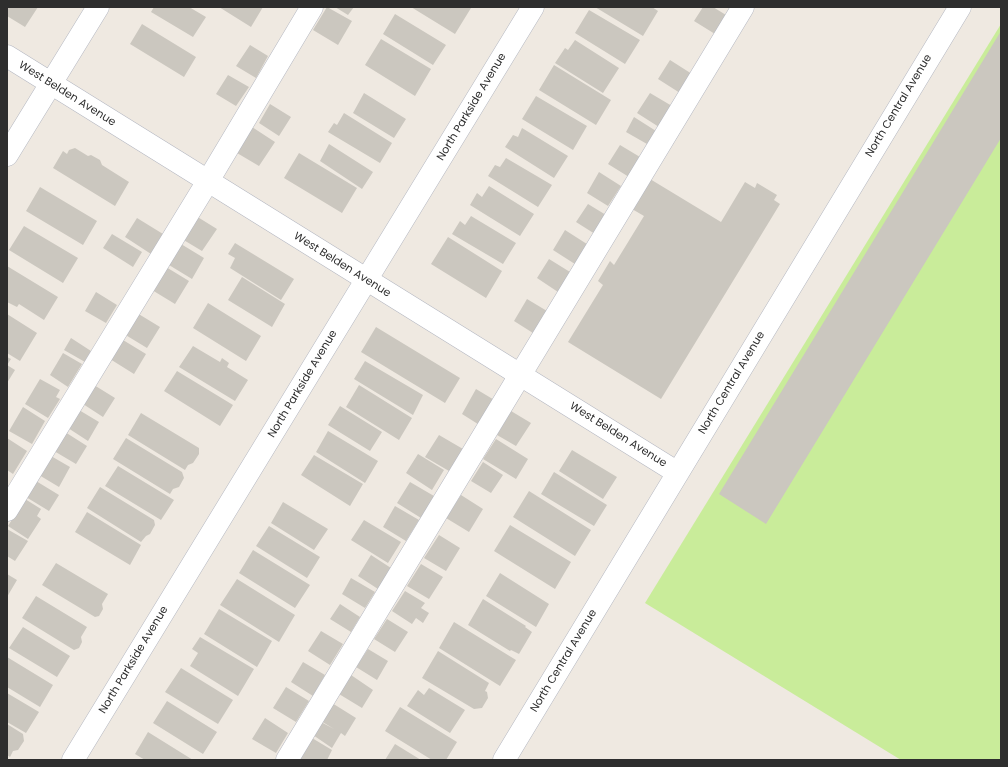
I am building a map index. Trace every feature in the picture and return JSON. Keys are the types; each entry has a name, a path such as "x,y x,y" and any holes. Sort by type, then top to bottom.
{"street":[{"path":"7,156 98,7"},
{"path":"7,510 208,182 312,7"},
{"name":"North Parkside Avenue","path":"72,760 533,7"},
{"path":"287,760 743,7"},
{"name":"North Central Avenue","path":"504,760 960,7"},
{"name":"West Belden Avenue","path":"7,56 678,473"}],"green space":[{"path":"1001,24 1001,760 901,760 645,603"}],"building":[{"path":"7,7 38,7 25,27 7,16"},
{"path":"154,7 189,7 206,17 193,37 151,12"},
{"path":"219,7 263,7 251,27"},
{"path":"327,7 352,21 338,45 313,30"},
{"path":"335,7 354,7 348,15"},
{"path":"411,7 469,7 471,8 455,34"},
{"path":"595,7 652,7 658,11 643,36"},
{"path":"703,7 713,7 726,15 715,34 694,21"},
{"path":"589,10 640,40 625,64 575,33"},
{"path":"395,14 446,45 433,65 383,34"},
{"path":"142,24 196,57 184,77 130,44"},
{"path":"1001,31 1001,138 766,524 719,494"},
{"path":"381,39 431,69 415,96 365,65"},
{"path":"575,40 619,68 603,93 555,63 565,48 568,50"},
{"path":"250,45 268,56 256,78 236,66"},
{"path":"670,60 692,74 680,93 658,79"},
{"path":"554,65 611,100 596,125 539,90"},
{"path":"228,75 249,87 236,106 216,94"},
{"path":"364,93 406,119 394,138 353,113"},
{"path":"650,93 672,106 659,127 637,113"},
{"path":"536,96 587,126 573,150 522,119"},
{"path":"270,104 291,117 279,136 259,123"},
{"path":"344,113 392,143 380,163 328,132 334,123 337,125"},
{"path":"634,117 656,131 647,144 626,132"},
{"path":"252,127 275,142 259,166 237,153"},
{"path":"522,128 568,156 554,178 505,147 513,135 518,137"},
{"path":"329,144 373,172 362,189 320,161"},
{"path":"620,145 640,157 629,177 608,164"},
{"path":"75,148 88,156 91,155 100,160 102,165 129,182 115,206 53,168 63,151 67,154 69,150"},
{"path":"299,153 357,188 342,213 284,178"},
{"path":"506,158 552,185 538,207 488,176 495,165 500,167"},
{"path":"599,172 621,186 608,206 587,193"},
{"path":"650,179 721,222 745,182 755,188 757,183 777,195 774,200 780,204 661,399 568,342 603,285 598,281 610,261 614,265 644,216 632,209"},
{"path":"489,186 534,214 520,236 470,205 477,193 482,197"},
{"path":"40,187 97,221 83,245 26,211"},
{"path":"588,204 606,215 595,234 576,222"},
{"path":"196,216 217,229 202,251 182,239"},
{"path":"471,216 516,243 503,264 452,234 460,221 465,225"},
{"path":"137,218 163,234 151,254 125,237"},
{"path":"24,226 78,258 63,283 9,250"},
{"path":"565,230 590,246 578,266 553,250"},
{"path":"112,234 142,252 133,267 103,248"},
{"path":"448,237 502,271 486,298 431,264"},
{"path":"235,243 294,279 281,300 230,268 235,258 228,254"},
{"path":"181,244 204,258 192,279 169,265"},
{"path":"549,259 570,272 558,292 537,278"},
{"path":"7,266 58,297 44,320 19,304 17,307 7,302"},
{"path":"166,267 189,281 175,304 152,290"},
{"path":"242,277 285,304 272,327 228,300"},
{"path":"96,292 117,305 106,323 85,311"},
{"path":"527,299 547,311 533,333 514,321"},
{"path":"208,303 261,336 246,361 193,328"},
{"path":"137,313 160,327 147,348 124,334"},
{"path":"7,314 37,333 20,361 7,353"},
{"path":"376,327 460,378 445,403 361,352"},
{"path":"71,338 91,351 85,362 64,350"},
{"path":"123,340 146,354 134,374 110,359"},
{"path":"193,346 220,362 222,358 229,363 227,367 248,380 235,401 179,367"},
{"path":"63,353 82,364 68,387 50,375"},
{"path":"7,357 11,359 7,365"},
{"path":"365,361 423,395 413,415 354,379"},
{"path":"7,365 15,370 7,383"},
{"path":"177,371 233,405 220,426 164,391"},
{"path":"40,379 60,390 56,397 60,399 48,418 25,404"},
{"path":"94,385 115,398 103,417 83,404"},
{"path":"359,385 412,418 399,440 346,407"},
{"path":"476,389 496,401 481,426 462,414"},
{"path":"340,406 382,432 370,451 328,425"},
{"path":"23,407 45,421 32,444 9,431"},
{"path":"79,410 99,422 88,441 68,428"},
{"path":"511,411 531,423 516,446 497,435"},
{"path":"141,413 199,448 199,454 193,463 188,465 185,470 128,435"},
{"path":"328,431 378,461 365,483 316,452"},
{"path":"65,432 87,446 76,464 54,451"},
{"path":"439,435 463,449 449,471 425,457"},
{"path":"7,438 27,451 13,474 7,470"},
{"path":"126,438 182,472 184,478 179,487 173,489 170,494 113,459"},
{"path":"496,439 528,459 516,479 483,459"},
{"path":"572,450 617,477 603,499 559,471"},
{"path":"418,454 444,470 432,490 406,473"},
{"path":"314,455 363,484 350,506 301,475"},
{"path":"51,456 70,467 59,487 39,475"},
{"path":"483,462 503,475 491,493 471,481"},
{"path":"118,466 174,500 161,520 105,486"},
{"path":"554,472 607,505 594,526 541,494"},
{"path":"36,481 59,495 49,511 26,497"},
{"path":"410,482 434,496 421,518 397,503"},
{"path":"100,487 154,520 155,525 150,534 141,542 87,508"},
{"path":"529,491 591,530 575,556 513,517"},
{"path":"461,495 483,509 469,532 446,518"},
{"path":"25,499 41,509 37,516 41,519 28,539 8,526"},
{"path":"283,502 328,529 314,550 271,523"},
{"path":"395,506 419,520 406,541 383,527"},
{"path":"87,512 141,545 130,565 75,532"},
{"path":"364,520 401,542 388,563 351,540"},
{"path":"510,525 571,562 555,589 494,551"},
{"path":"269,526 320,557 307,578 256,546"},
{"path":"7,529 28,541 15,561 7,556"},
{"path":"439,535 460,548 446,571 424,558"},
{"path":"253,550 310,585 295,608 239,573"},
{"path":"371,555 391,568 378,589 358,576"},
{"path":"56,563 108,594 102,604 103,609 99,616 95,617 42,585"},
{"path":"421,564 443,577 429,599 407,586"},
{"path":"500,573 549,604 536,627 486,596"},
{"path":"7,574 17,580 7,597"},
{"path":"351,578 375,592 365,608 342,594"},
{"path":"237,579 295,615 279,642 220,605"},
{"path":"405,591 425,603 421,608 429,613 423,623 416,618 412,624 392,611"},
{"path":"36,596 87,627 81,637 82,642 79,648 74,650 22,618"},
{"path":"483,599 526,626 525,627 532,632 519,654 511,650 510,651 468,625"},
{"path":"340,604 360,617 351,632 330,619"},
{"path":"219,609 272,641 257,667 204,634"},
{"path":"387,619 408,632 395,652 374,639"},
{"path":"454,622 516,660 500,686 439,648"},
{"path":"23,627 70,656 57,677 9,648"},
{"path":"321,631 343,644 330,665 308,651"},
{"path":"200,637 254,669 238,696 190,666 198,653 192,649"},
{"path":"368,649 388,661 377,680 356,667"},
{"path":"438,651 489,683 485,691 487,692 488,698 482,708 474,709 422,678"},
{"path":"7,657 53,685 40,707 7,687"},
{"path":"303,662 325,675 313,696 291,682"},
{"path":"181,668 233,700 218,724 165,692"},
{"path":"351,675 373,690 362,708 339,694"},
{"path":"286,687 309,701 296,722 273,708"},
{"path":"429,688 465,710 450,733 407,706 418,690 424,695"},
{"path":"7,693 39,712 26,733 7,722"},
{"path":"167,701 217,732 203,754 153,723"},
{"path":"332,703 356,718 345,736 341,733 332,748 313,735 321,722 334,729 321,721"},
{"path":"400,707 457,742 446,760 432,760 385,731"},
{"path":"265,718 288,733 276,753 252,739"},
{"path":"7,724 23,734 24,741 18,750 13,751 10,757 7,755"},
{"path":"148,732 193,760 145,760 135,754"},
{"path":"312,738 332,750 327,760 299,759"},
{"path":"395,744 421,760 385,760"}]}
